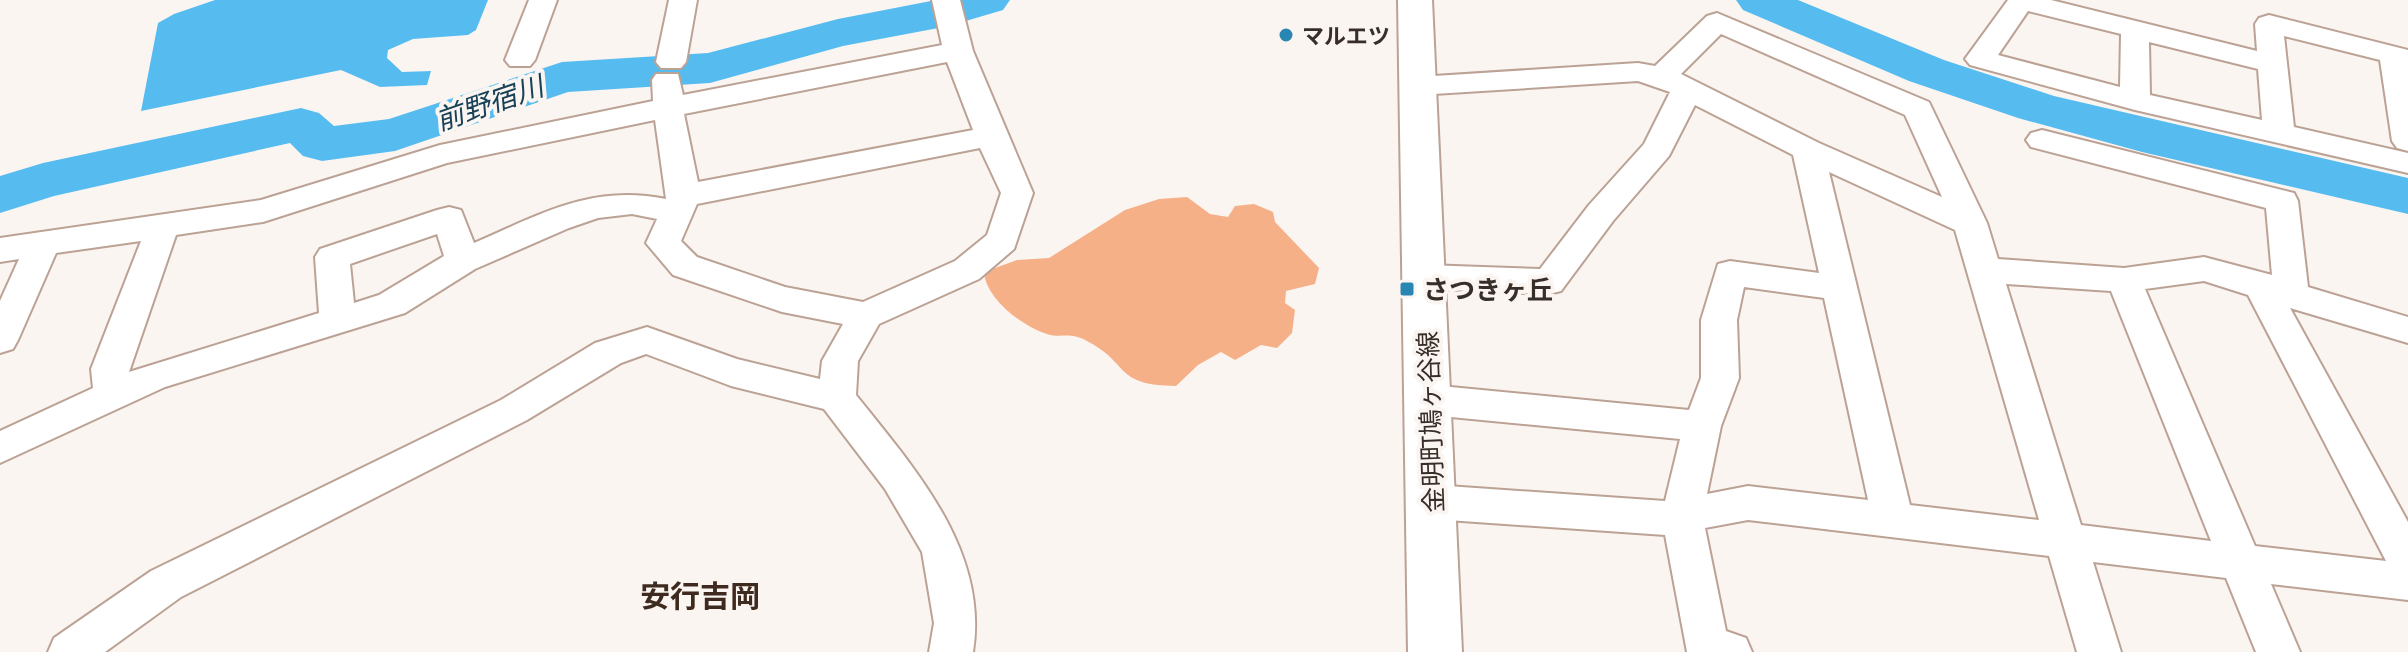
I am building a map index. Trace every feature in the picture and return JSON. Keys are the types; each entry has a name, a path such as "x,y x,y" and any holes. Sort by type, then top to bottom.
{"main road":[{"name":"金明町鳩ヶ谷線","path":"1415,0 1430,400 1435,652"}],"street":[{"path":"520,60 543,0"},
{"path":"0,250 263,211 440,155 587,121 669,84 951,18 991,136 1017,193 1002,241 967,270 866,315 782,299 685,266 663,243 681,204 669,84 683,0"},
{"path":"2274,64 2021,1 1980,59 2135,101 2408,163"},
{"path":"1426,277 1549,282 1601,213 1658,149 1674,82 1717,22 1918,109 1970,223 2099,652"},
{"path":"2279,133 2269,24 2372,47 2401,58 2408,141"},
{"path":"2135,30 2135,101"},
{"path":"1418,86 1638,72 1674,82 1808,150 1970,223"},
{"path":"0,448 152,377 338,323 392,304 463,261 595,207 632,203 681,204 991,136"},
{"path":"2042,140 2282,201 2275,288 2408,562"},
{"path":"1808,150 1893,520"},
{"path":"338,323 332,257 449,218 463,261"},
{"path":"112,395 110,369 163,226"},
{"path":"0,340 43,244"},
{"path":"1984,270 2124,280 2204,269 2408,330"},
{"path":"1730,652 1707,648 1682,515 1702,426 1720,378 1719,320 1730,273 1840,288"},
{"path":"2124,280 2278,652"},
{"path":"837,398 840,361 866,315"},
{"path":"70,652 166,584 514,410 608,353 647,340 731,372 837,398 899,478 942,549 956,623 951,652"},
{"path":"1430,400 1702,426"},
{"path":"1433,502 1660,519 1748,503 2408,582"}],"shaded area":[{"path":"1187,197 1210,214 1228,217 1235,206 1254,204 1273,212 1275,222 1319,268 1315,284 1286,291 1285,303 1295,310 1292,333 1277,348 1261,345 1235,360 1221,352 1198,365 1176,386 1142,382 1124,372 1101,349 1087,341 1075,336 1047,334 1027,325 998,301 986,282 984,272 1017,260 1049,258 1125,210 1159,199"}],"water":[{"path":"215,0 488,0 476,30 468,35 413,39 388,50 387,58 402,72 431,71 427,85 380,87 341,70 141,111 158,23"}],"waterway":[{"name":"前野宿川","path":"0,195 43,181 301,124 322,144 395,135 562,77 710,68 838,33 932,16 987,0"},
{"path":"1759,0 1870,48 2036,107 2142,135 2408,196"}],"place":[{"name":"マルエツ","path":"1286,35"},
{"name":"さつきヶ丘","path":"1407,289"}],"district":[{"name":"安行吉岡","path":"700,595"}]}
